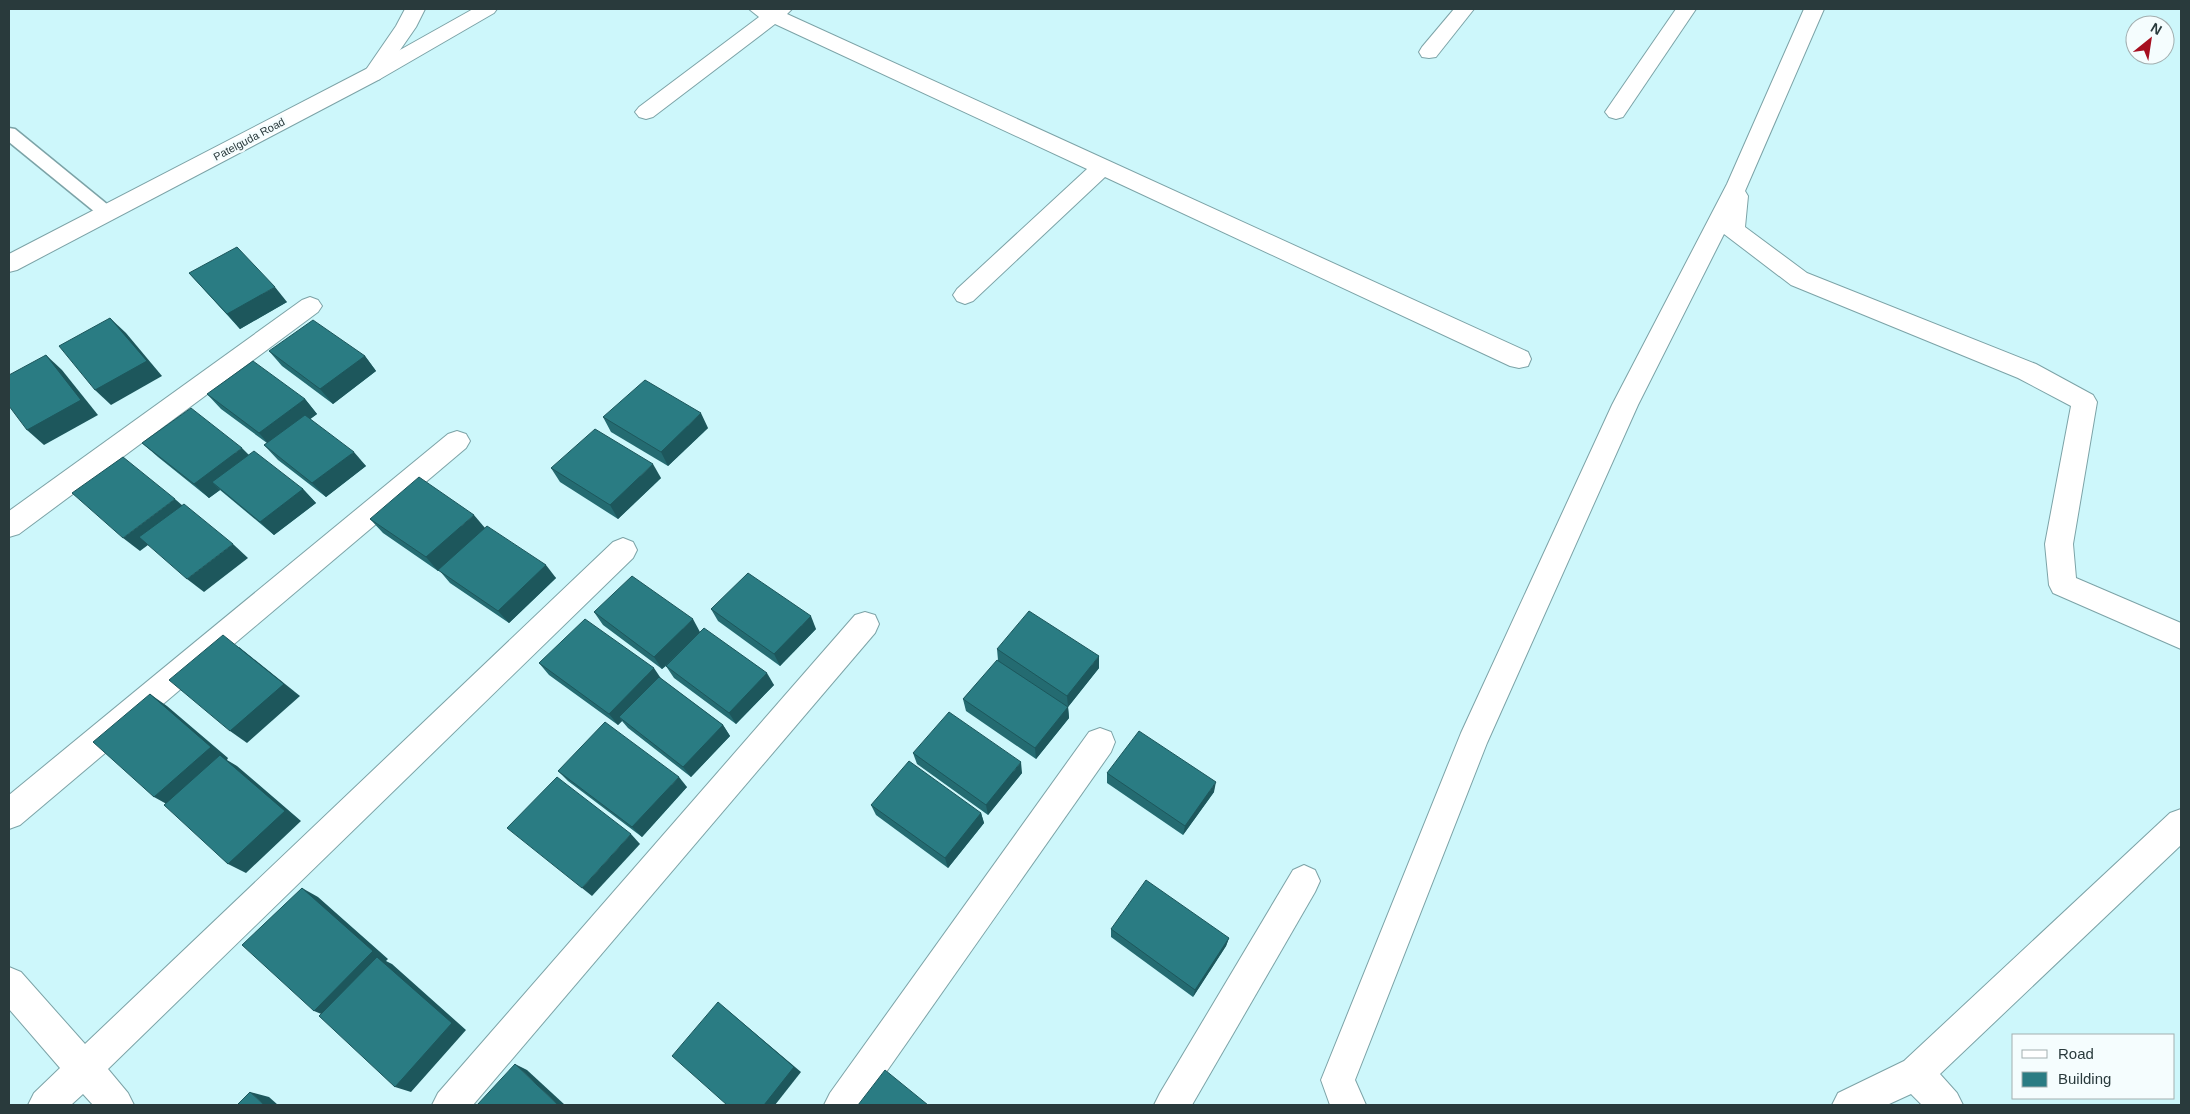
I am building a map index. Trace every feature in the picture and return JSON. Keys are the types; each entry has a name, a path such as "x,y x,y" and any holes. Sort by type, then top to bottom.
{"street":[{"path":"373,74 406,27 415,9"},
{"name":"Patelguda Road","path":"9,264 373,74 487,9"},
{"path":"1429,52 1464,9"},
{"path":"1616,112 1686,9"},
{"path":"1348,1105 1338,1080 1472,742 1625,405 1738,184 1814,9"},
{"path":"646,112 772,11 1102,167 1519,358"},
{"path":"965,295 1102,167"},
{"path":"1738,184 1733,230 1799,279 2028,371 2084,402 2059,544 2063,585 2181,636"},
{"path":"9,526 310,306"},
{"path":"9,814 457,441"},
{"path":"46,1105 624,550"},
{"path":"450,1105 865,624"},
{"path":"842,1105 1100,742"},
{"path":"1850,1105 1916,1073 2181,824"},
{"path":"1172,1105 1304,881"},
{"path":"9,984 116,1105"},
{"path":"1916,1073 1945,1105"}],"lane":[{"path":"9,133 107,213"}],"building":[{"path":"237,247 275,287 227,314 189,273"},
{"path":"110,318 147,361 95,390 59,346"},
{"path":"313,320 365,356 320,389 269,351"},
{"path":"46,355 81,400 27,430 9,406 9,375"},
{"path":"253,361 305,399 259,433 207,394"},
{"path":"645,380 701,413 661,452 603,417"},
{"path":"191,408 242,448 194,484 142,443"},
{"path":"305,415 354,452 312,483 264,445"},
{"path":"595,429 653,464 610,505 551,468"},
{"path":"254,451 303,489 260,522 212,482"},
{"path":"123,457 175,499 123,538 72,493"},
{"path":"419,477 474,515 426,557 370,519"},
{"path":"184,504 233,544 187,579 139,537"},
{"path":"487,526 546,565 498,611 438,570"},
{"path":"748,573 811,616 774,654 711,609"},
{"path":"632,576 693,619 654,657 594,612"},
{"path":"1029,611 1099,656 1067,696 997,649"},
{"path":"585,619 654,668 609,714 539,663"},
{"path":"704,628 767,673 729,713 666,666"},
{"path":"223,635 284,684 230,731 169,680"},
{"path":"997,660 1068,707 1035,748 963,699"},
{"path":"659,677 723,725 683,767 619,717"},
{"path":"150,694 211,747 154,797 93,742"},
{"path":"949,712 1021,762 986,805 913,753"},
{"path":"605,722 679,777 632,827 558,771"},
{"path":"1139,731 1216,782 1185,826 1107,773"},
{"path":"220,755 285,811 228,864 164,805"},
{"path":"909,761 981,813 945,858 871,805"},
{"path":"557,777 631,834 582,888 507,828"},
{"path":"1146,880 1229,938 1195,990 1111,929"},
{"path":"302,888 373,951 314,1011 242,945"},
{"path":"377,957 452,1023 395,1087 319,1016"},
{"path":"718,1002 794,1067 764,1105 727,1105 672,1056"},
{"path":"515,1064 558,1105 477,1105"},
{"path":"885,1070 928,1105 858,1105"},
{"path":"250,1092 264,1105 237,1105"}]}
